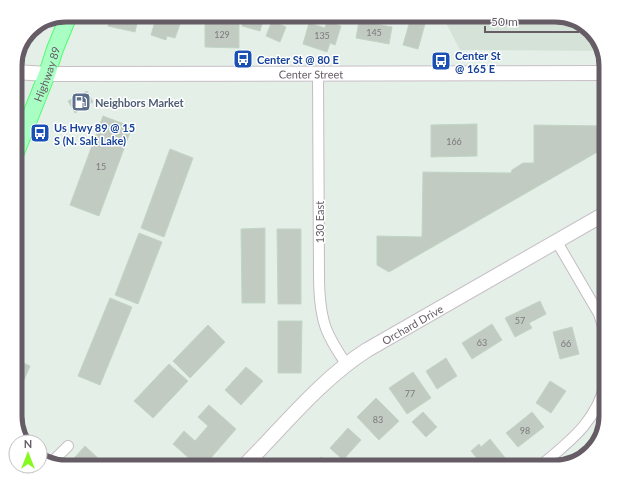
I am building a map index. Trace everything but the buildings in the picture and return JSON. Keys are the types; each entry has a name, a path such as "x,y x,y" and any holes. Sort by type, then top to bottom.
{"main road":[{"name":"Highway 89","path":"22,138 48,74 55,50 66,22"},
{"name":"Center Street","path":"22,72 48,74 599,73"},
{"name":"Orchard Drive","path":"250,460 323,384 346,364 367,350 599,217"}],"street":[{"name":"130 East","path":"318,73 320,298 326,330 346,364"},
{"path":"557,242 599,314"},
{"path":"548,460 572,440 588,423 599,402"},
{"path":"55,459 68,446"}],"shaded area":[{"path":"446,22 561,22 569,24 582,31 592,41 596,51 460,50"}],"place":[{"name":"Center St @ 80 E","path":"243,59"},
{"name":"Center St @ 165 E","path":"441,61"},
{"name":"Neighbors Market","path":"81,102"},
{"name":"Us Hwy 89 @ 15 S (N. Salt Lake)","path":"40,133"}]}
